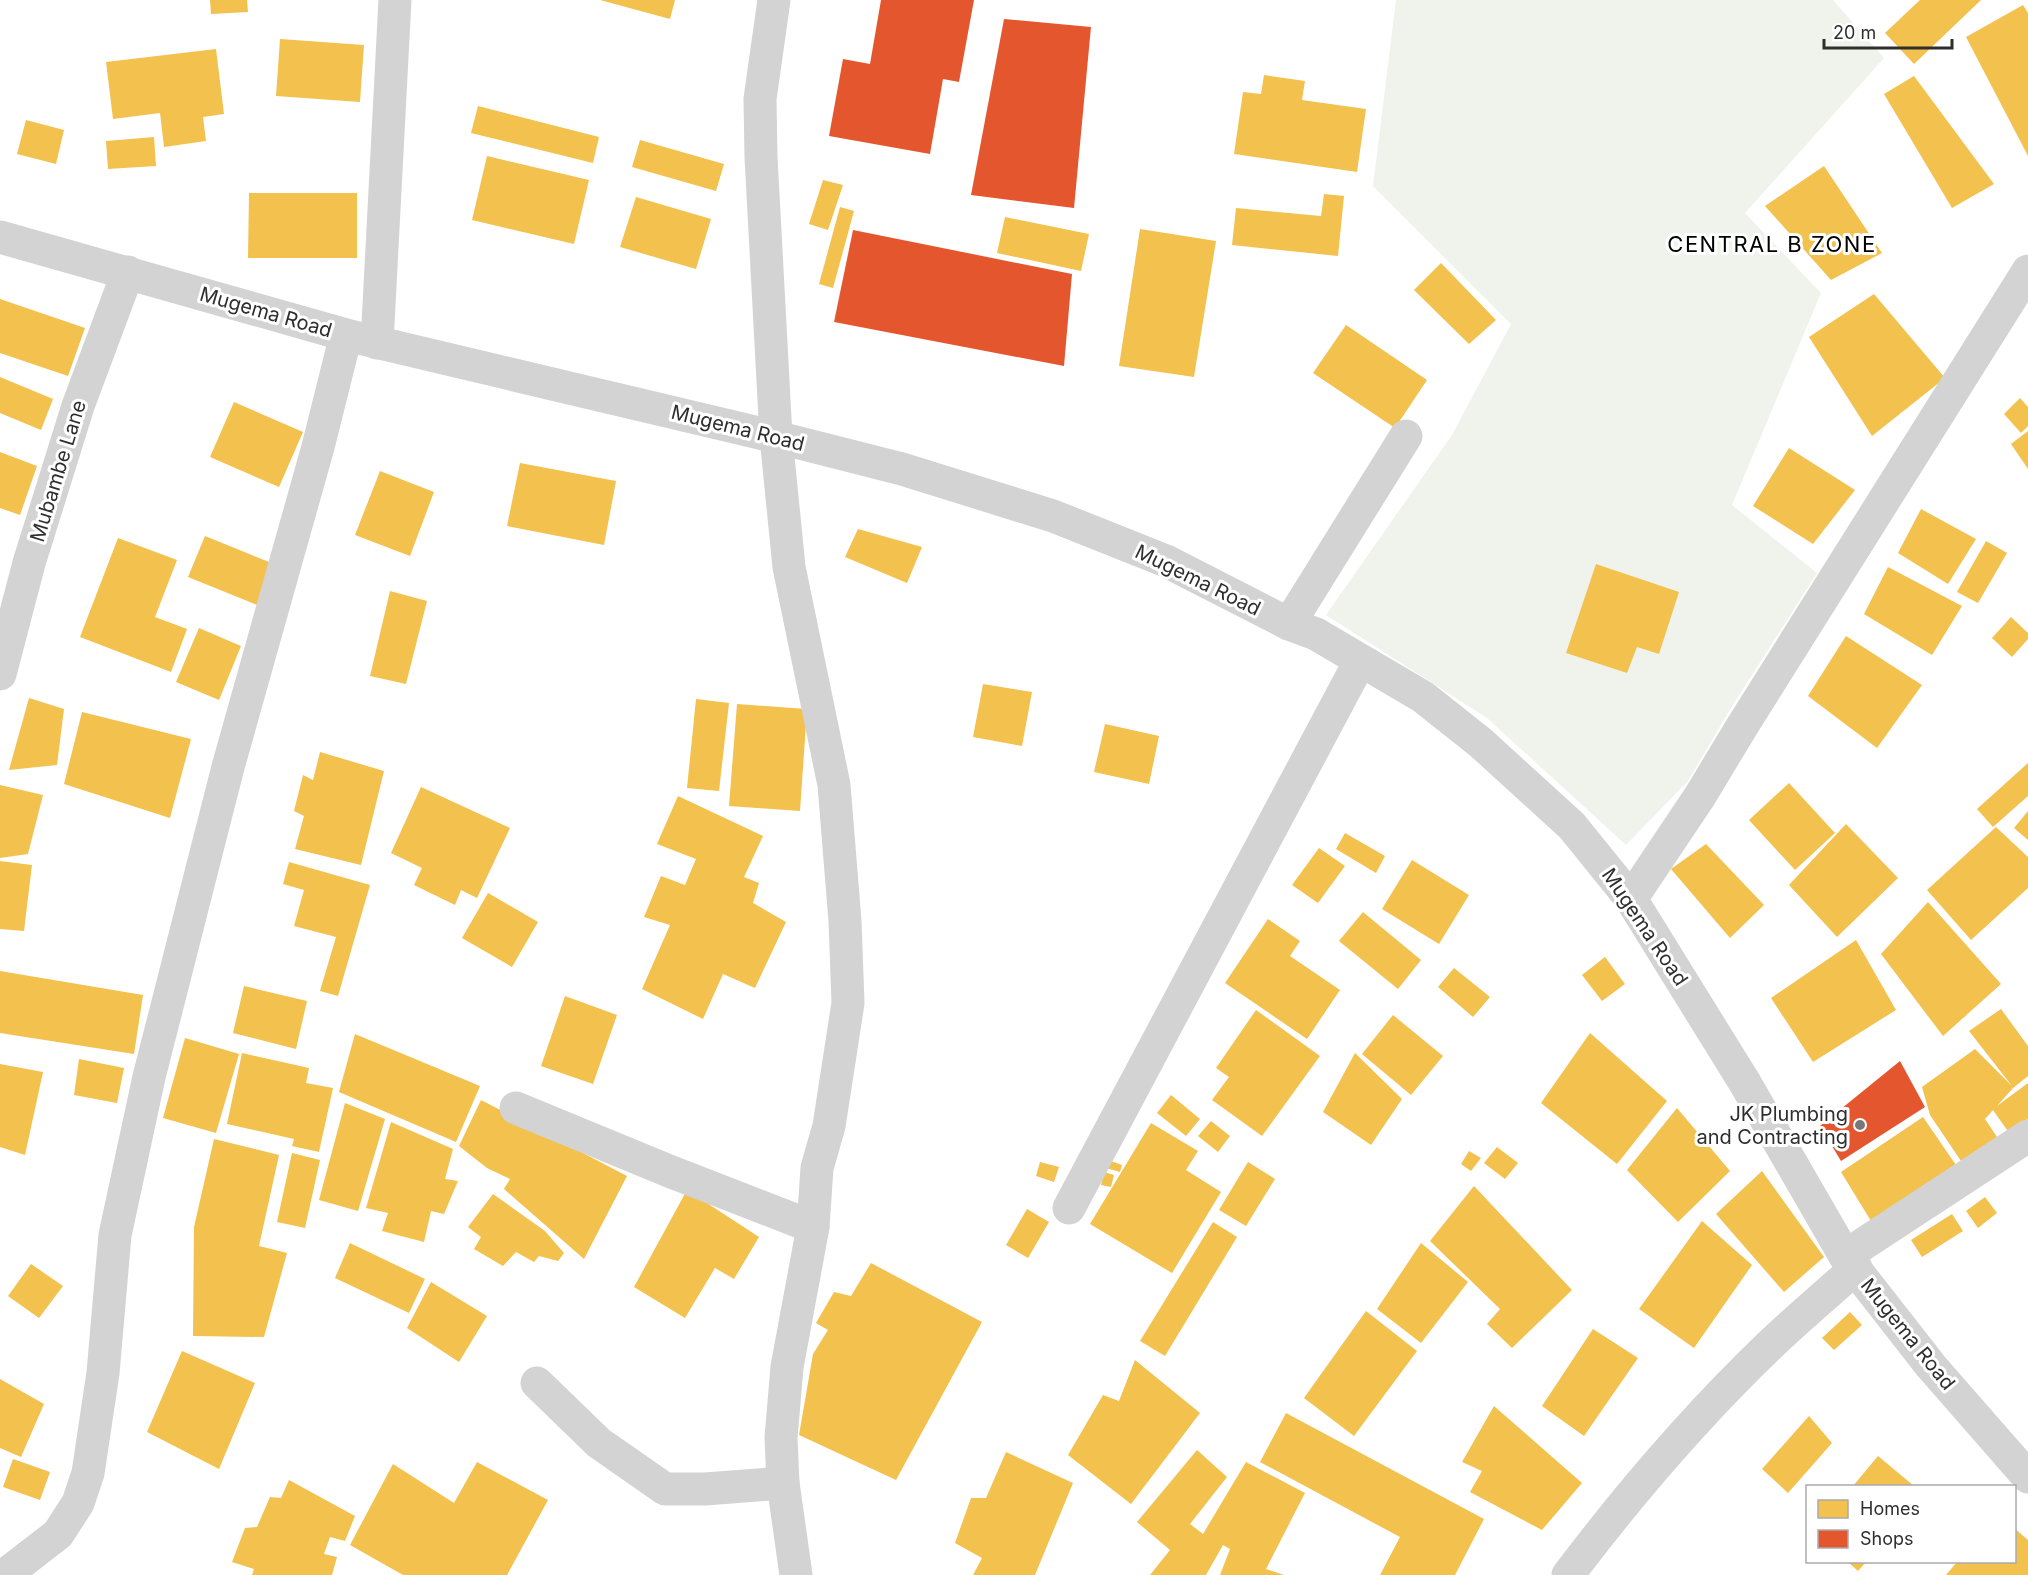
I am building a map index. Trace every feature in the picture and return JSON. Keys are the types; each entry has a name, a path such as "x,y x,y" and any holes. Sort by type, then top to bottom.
{"street":[{"path":"377,343 395,0"},
{"path":"774,0 760,110 764,240 776,437 789,567 834,785 845,921 848,1003 833,1104 817,1168 813,1227 787,1367 781,1438 783,1484 796,1575"},
{"name":"Mugema Road","path":"0,237 377,343 902,469 1053,516 1166,561 1289,624 1316,634 1423,697 1481,743 1572,826 1631,899 1745,1083 1850,1262 1931,1366 2028,1477"},
{"path":"1631,899 1700,796 2028,271"},
{"name":"Mubambe Lane","path":"0,674 29,563 78,406 128,272"},
{"path":"5,1575 58,1534 78,1503 88,1473 103,1373 115,1235 149,1077 228,767 318,447 346,335"},
{"path":"1289,624 1406,436"},
{"path":"1069,1208 1360,661"},
{"path":"516,1108 813,1227"},
{"path":"1568,1575 1604,1527 1678,1440 1850,1262 2028,1136"},
{"path":"537,1383 599,1443 665,1489 783,1484"}],"shaded area":[{"path":"1396,0 1833,0 1884,58 1745,213 1821,293 1732,505 1817,573 1729,711 1688,781 1626,845 1487,718 1326,615 1452,435 1511,324 1373,186"}],"building: Homes":[{"path":"210,0 247,0 248,12 211,14"},
{"path":"600,0 675,0 670,19"},
{"path":"1920,0 1981,0 1914,64 1885,33"},
{"path":"2023,5 2028,13 2028,156 1966,37"},
{"path":"280,39 364,45 360,102 276,96"},
{"path":"216,49 224,114 203,117 206,141 164,147 160,113 113,119 106,62"},
{"path":"1264,75 1305,81 1302,100 1366,109 1357,172 1234,154 1243,92 1261,94"},
{"path":"1914,76 1994,184 1952,208 1884,94"},
{"path":"478,106 599,137 593,163 471,133"},
{"path":"26,120 64,130 56,164 17,154"},
{"path":"154,137 156,166 108,169 106,141"},
{"path":"640,140 724,164 716,191 632,167"},
{"path":"487,156 589,180 574,244 472,220"},
{"path":"1824,166 1882,253 1831,280 1765,206"},
{"path":"823,180 843,185 828,230 809,224"},
{"path":"249,193 357,193 357,258 248,258"},
{"path":"1324,194 1344,196 1338,256 1232,245 1236,208 1321,216"},
{"path":"636,197 711,219 696,269 620,247"},
{"path":"840,207 854,211 833,288 819,284"},
{"path":"1005,217 1089,234 1081,271 997,253"},
{"path":"1140,229 1216,241 1194,377 1119,366"},
{"path":"1441,263 1496,320 1469,344 1414,290"},
{"path":"1874,294 1945,378 1872,436 1809,337"},
{"path":"0,299 85,328 68,376 0,353"},
{"path":"1346,325 1427,380 1395,428 1313,373"},
{"path":"0,377 53,399 41,430 0,413"},
{"path":"2020,398 2028,407 2028,426 2021,433 2004,414"},
{"path":"234,402 303,432 279,487 210,457"},
{"path":"2028,431 2028,469 2011,444"},
{"path":"1789,448 1855,490 1813,544 1753,506"},
{"path":"0,452 37,466 20,515 0,508"},
{"path":"520,463 616,481 604,545 507,526"},
{"path":"380,471 434,492 410,556 355,535"},
{"path":"1921,509 1976,539 1948,584 1898,553"},
{"path":"858,529 922,547 907,583 845,557"},
{"path":"205,536 274,564 257,605 188,577"},
{"path":"118,538 177,560 155,617 187,629 171,672 80,637"},
{"path":"1986,541 2007,553 1978,603 1957,592"},
{"path":"1596,564 1679,592 1659,654 1637,647 1627,673 1566,653"},
{"path":"1888,567 1962,606 1932,655 1864,614"},
{"path":"390,591 427,601 406,684 370,676"},
{"path":"2011,617 2028,633 2028,639 2012,657 1992,638"},
{"path":"199,628 241,646 219,700 176,682"},
{"path":"1846,636 1922,685 1877,748 1808,696"},
{"path":"983,684 1032,692 1022,746 973,737"},
{"path":"29,698 64,709 57,765 9,770"},
{"path":"696,699 729,703 719,791 687,788"},
{"path":"737,704 807,709 800,811 729,806"},
{"path":"82,712 191,739 170,818 64,784"},
{"path":"1105,724 1159,736 1149,784 1094,772"},
{"path":"320,752 384,771 361,865 295,849 304,816 294,811 303,775 313,780"},
{"path":"2028,763 2028,796 1993,827 1977,809"},
{"path":"1789,783 1835,833 1795,870 1749,820"},
{"path":"0,785 43,795 28,854 0,858"},
{"path":"421,787 510,828 477,898 461,890 455,905 414,885 422,868 391,853"},
{"path":"678,796 763,836 744,877 759,883 753,903 786,922 755,988 723,974 703,1019 642,989 670,925 644,917 661,876 685,885 696,859 657,844"},
{"path":"2028,811 2028,840 2014,828"},
{"path":"1846,824 1898,878 1837,937 1789,885"},
{"path":"1996,827 2028,857 2028,888 1971,940 1927,890"},
{"path":"1345,833 1385,856 1376,873 1336,849"},
{"path":"1706,844 1764,905 1730,938 1671,869"},
{"path":"1319,848 1345,866 1318,903 1292,885"},
{"path":"1412,860 1469,895 1439,944 1382,909"},
{"path":"0,861 32,865 24,931 0,929"},
{"path":"289,862 370,885 338,996 320,991 336,937 294,926 304,890 283,884"},
{"path":"488,893 538,922 512,967 462,938"},
{"path":"1928,902 2001,984 1943,1036 1881,954"},
{"path":"1363,912 1421,960 1398,989 1339,941"},
{"path":"1268,919 1300,941 1290,956 1340,990 1307,1039 1225,983"},
{"path":"1856,940 1896,1010 1813,1062 1771,998"},
{"path":"1605,957 1625,984 1602,1001 1582,975"},
{"path":"1454,968 1490,997 1473,1017 1438,987"},
{"path":"0,971 143,995 134,1054 0,1033"},
{"path":"244,986 307,1001 296,1049 233,1033"},
{"path":"565,996 617,1015 593,1084 541,1066"},
{"path":"2001,1009 2028,1046 2028,1076 2013,1088 1997,1106 2028,1083 2028,1119 2007,1130 1993,1110 1985,1119 1997,1137 1961,1161 1930,1115 1922,1087 1975,1049 2012,1086 1969,1031"},
{"path":"1256,1010 1320,1056 1262,1136 1212,1100 1229,1077 1216,1068"},
{"path":"1393,1015 1443,1056 1411,1095 1362,1054"},
{"path":"1590,1033 1667,1101 1617,1164 1541,1103"},
{"path":"355,1034 480,1086 456,1142 339,1092"},
{"path":"185,1038 239,1054 216,1133 163,1118"},
{"path":"242,1053 309,1068 306,1083 333,1088 319,1152 292,1146 294,1139 227,1124"},
{"path":"1355,1053 1402,1099 1371,1145 1323,1112"},
{"path":"79,1059 124,1068 117,1103 74,1095"},
{"path":"0,1064 43,1072 25,1155 0,1147"},
{"path":"1171,1095 1200,1119 1186,1136 1157,1113"},
{"path":"481,1100 627,1176 584,1259 504,1189 510,1179 487,1168 459,1146"},
{"path":"345,1103 385,1119 358,1211 319,1200"},
{"path":"1677,1108 1730,1171 1678,1222 1627,1170"},
{"path":"1923,1117 1958,1168 1871,1221 1841,1172"},
{"path":"1211,1121 1230,1136 1218,1152 1198,1136"},
{"path":"391,1122 453,1149 445,1179 458,1181 444,1214 431,1211 424,1242 382,1231 388,1213 366,1208"},
{"path":"1151,1123 1198,1151 1186,1170 1221,1192 1172,1273 1090,1224"},
{"path":"214,1139 279,1155 259,1246 287,1253 264,1337 193,1336 194,1227"},
{"path":"1497,1147 1518,1163 1505,1179 1484,1163"},
{"path":"1469,1151 1481,1158 1471,1171 1461,1164"},
{"path":"292,1153 320,1160 305,1228 277,1222"},
{"path":"1108,1160 1122,1165 1120,1172 1106,1168"},
{"path":"1040,1162 1059,1167 1054,1182 1036,1176"},
{"path":"1248,1162 1275,1179 1246,1226 1219,1210"},
{"path":"1762,1171 1824,1257 1784,1292 1716,1214"},
{"path":"1104,1172 1114,1175 1111,1187 1101,1185"},
{"path":"1474,1186 1572,1290 1512,1348 1487,1324 1500,1309 1430,1241"},
{"path":"687,1190 759,1237 734,1279 715,1268 685,1318 634,1287"},
{"path":"493,1194 545,1231 564,1253 558,1261 539,1256 534,1262 516,1252 503,1266 474,1249 481,1237 468,1227"},
{"path":"1985,1197 1997,1213 1978,1228 1966,1211"},
{"path":"1027,1209 1049,1222 1028,1258 1006,1245"},
{"path":"1952,1214 1963,1231 1922,1257 1911,1240"},
{"path":"1702,1221 1752,1265 1694,1348 1639,1309"},
{"path":"1213,1222 1237,1237 1165,1356 1140,1341"},
{"path":"350,1243 425,1279 409,1313 335,1278"},
{"path":"1421,1243 1468,1282 1421,1343 1377,1309"},
{"path":"871,1263 982,1322 896,1480 799,1435 813,1354 828,1330 816,1323 834,1292 851,1296"},
{"path":"31,1264 63,1286 39,1318 8,1296"},
{"path":"431,1282 487,1316 459,1362 407,1328"},
{"path":"1366,1311 1417,1351 1354,1436 1304,1398"},
{"path":"1850,1312 1862,1325 1834,1350 1822,1338"},
{"path":"1593,1329 1638,1358 1584,1436 1542,1406"},
{"path":"182,1351 255,1383 219,1469 147,1432"},
{"path":"1135,1360 1200,1413 1131,1504 1068,1455 1103,1395 1119,1401"},
{"path":"0,1379 44,1404 21,1457 0,1448"},
{"path":"1494,1406 1582,1483 1542,1530 1470,1492 1482,1471 1462,1462"},
{"path":"1286,1413 1484,1519 1455,1575 1380,1575 1400,1537 1260,1462"},
{"path":"1809,1416 1832,1443 1788,1493 1762,1469"},
{"path":"1197,1450 1227,1477 1190,1524 1203,1534 1246,1462 1305,1493 1266,1569 1284,1575 1220,1575 1230,1549 1223,1545 1206,1575 1150,1575 1170,1550 1137,1522"},
{"path":"1006,1452 1073,1483 1035,1575 973,1575 982,1558 955,1543 971,1498 986,1498"},
{"path":"1878,1456 1913,1485 1854,1485"},
{"path":"13,1459 50,1472 40,1500 3,1487"},
{"path":"477,1462 548,1500 507,1575 403,1575 350,1545 393,1464 454,1503"},
{"path":"289,1480 355,1516 345,1541 330,1537 324,1554 337,1557 332,1575 252,1575 254,1569 232,1562 245,1528 257,1527 270,1497 281,1498"},
{"path":"2016,1530 2028,1540 2028,1575 1946,1575 1956,1563 2016,1563"},
{"path":"1849,1563 1865,1563 1858,1571"}],"building: Shops":[{"path":"881,0 974,0 959,82 943,79 930,154 829,136 843,59 870,64"},
{"path":"1004,19 1091,27 1074,208 971,195"},
{"path":"853,230 1072,274 1064,366 834,322"},
{"path":"1900,1061 1925,1107 1841,1161 1820,1126"}],"place":[{"name":"JK Plumbing and Contracting","path":"1860,1125"}],"district":[{"name":"CENTRAL B ZONE","path":"1772,244"}]}
